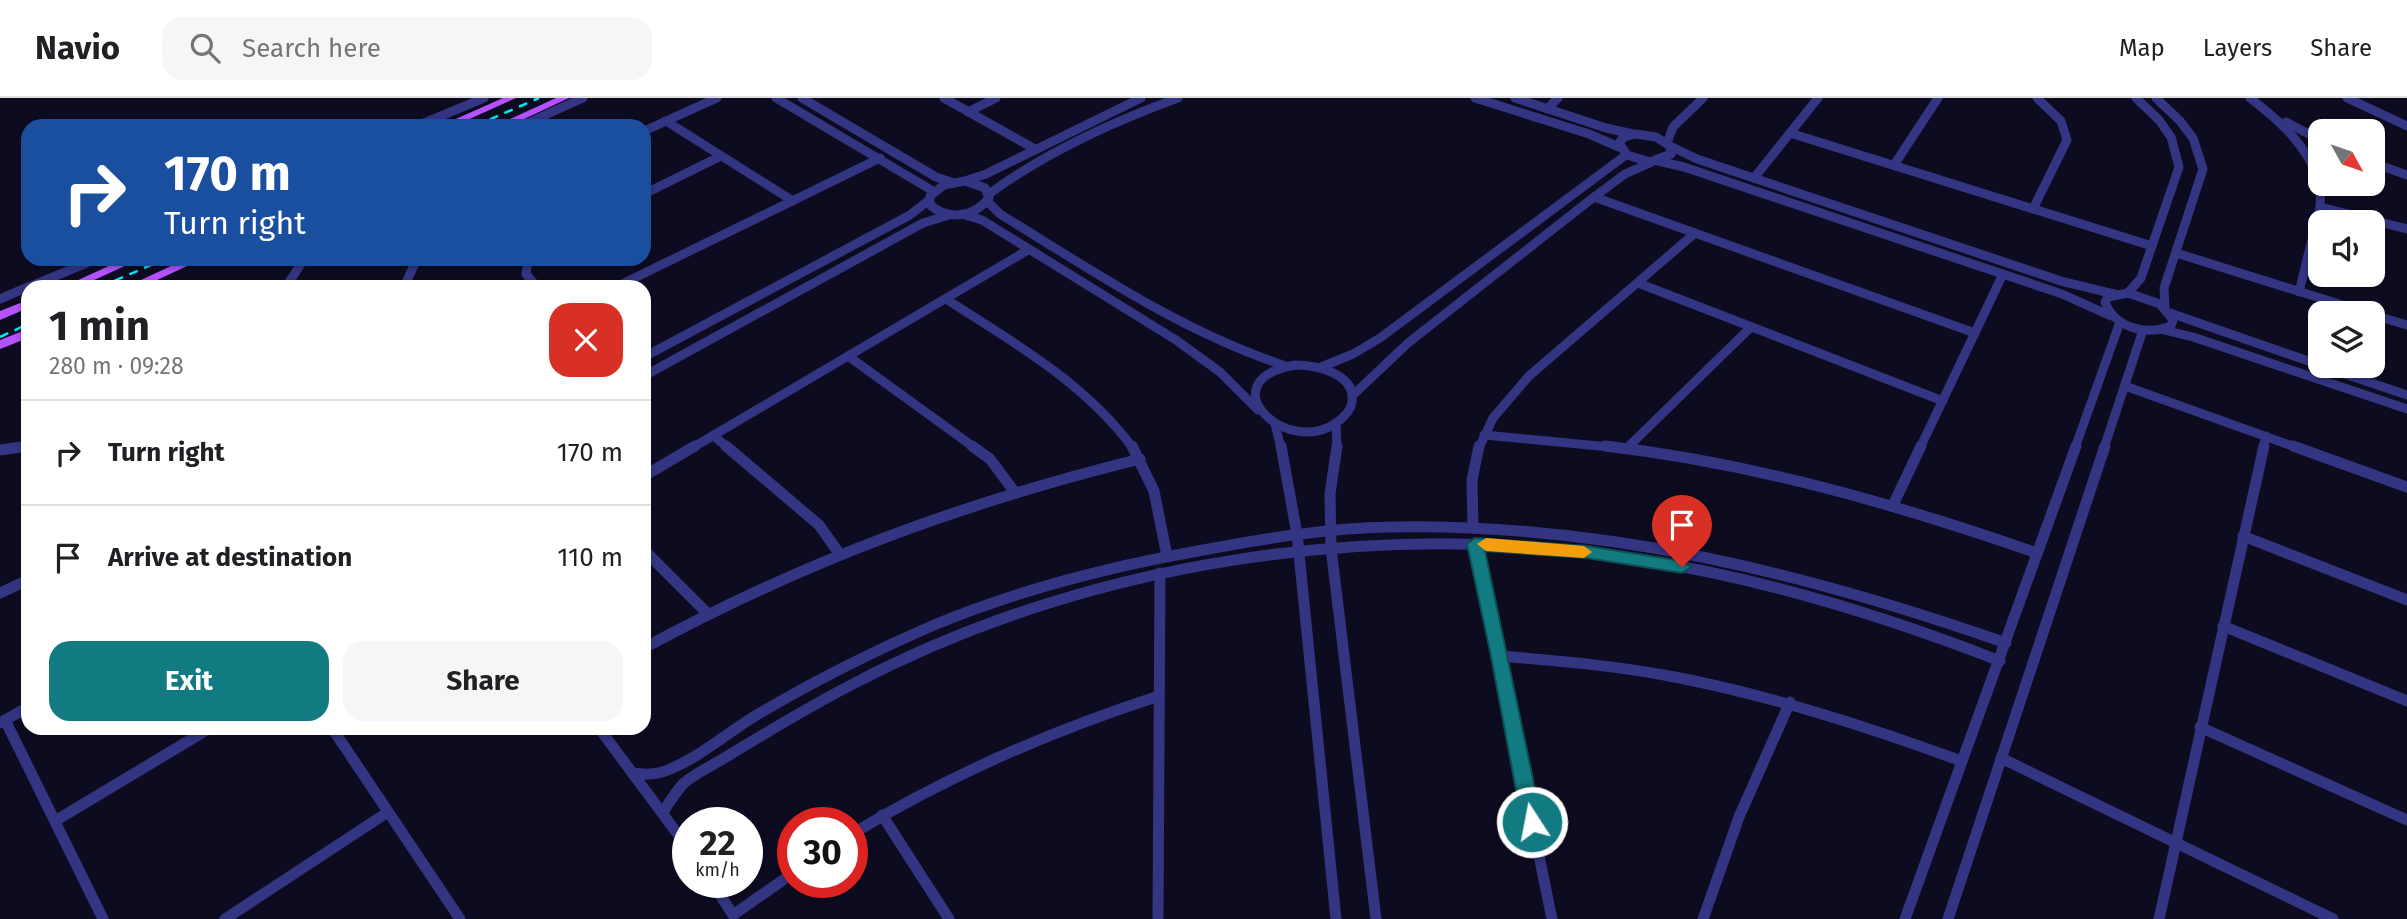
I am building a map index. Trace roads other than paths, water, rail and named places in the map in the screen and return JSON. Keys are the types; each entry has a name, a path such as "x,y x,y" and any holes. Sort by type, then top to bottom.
{"main road":[{"path":"462,119 511,98"},
{"path":"516,119 564,98"},
{"path":"85,280 118,266"},
{"path":"148,280 180,266"},
{"path":"0,316 21,307"},
{"path":"0,345 21,335"}],"street":[{"path":"434,119 484,98"},
{"path":"536,119 583,98"},
{"path":"651,128 717,98"},
{"path":"776,98 880,159 931,196 934,209 949,215"},
{"path":"802,98 936,177 951,182 976,183 985,188 996,211 1210,339 1286,366 1321,367 1353,354 1380,338 1623,151"},
{"path":"944,98 1035,149"},
{"path":"968,112 996,98"},
{"path":"965,181 1141,98"},
{"path":"962,215 978,210 1012,177 1118,120 1178,98"},
{"path":"1475,98 1589,134 1623,151 1655,162 1684,167 2079,300 2143,330 2164,330 2193,337 2407,409"},
{"path":"1515,98 1606,128 1649,135 1690,156 2062,281 2115,294 2141,295 2168,310 2308,361"},
{"path":"1547,109 1558,98"},
{"path":"651,372 929,220 962,215 982,220 1199,355 1275,424 1293,430 1311,430 1336,423 1347,414 1352,396 1408,343 1594,197 1625,174 1671,154 1669,144 1673,127 1703,98"},
{"path":"1754,178 1818,98"},
{"path":"1894,165 1938,98"},
{"path":"2033,209 2067,140 2061,121 2037,98"},
{"path":"2128,293 2141,278 2176,180 2179,153 2174,139 2136,98"},
{"path":"2155,98 2184,125 2193,137 2202,160 2202,178 2163,292 2173,320 2171,326 2164,330"},
{"path":"2250,98 2297,138 2308,154"},
{"path":"2347,98 2407,126"},
{"path":"2275,117 2308,134"},
{"path":"666,121 793,201"},
{"path":"1790,133 2152,246"},
{"path":"1623,151 1621,140 1636,134"},
{"path":"651,191 721,156"},
{"path":"630,280 880,159"},
{"path":"2385,168 2407,176"},
{"path":"2385,172 2407,176"},
{"path":"651,353 910,215 951,182"},
{"path":"2299,292 2320,196"},
{"path":"1594,197 1975,333"},
{"path":"2320,207 2407,229"},
{"path":"1473,528 1470,495 1474,463 1484,435 1503,403 1529,376 1695,233"},
{"path":"651,472 1028,250"},
{"path":"2176,253 2328,301"},
{"path":"45,280 79,266"},
{"path":"1893,505 2003,274"},
{"path":"1638,283 1943,401"},
{"path":"0,299 21,290"},
{"path":"1114,302 1130,292"},
{"path":"2115,294 2105,302 2116,319"},
{"path":"946,299 1089,397 1114,421 1140,459 1158,503 1167,556"},
{"path":"2385,318 2407,325"},
{"path":"1905,919 1939,815 2006,643 2116,319"},
{"path":"1628,447 1751,327"},
{"path":"1948,919 2143,330"},
{"path":"848,356 990,459 1014,491"},
{"path":"1258,410 1254,398 1259,380 1271,371 1286,366"},
{"path":"1321,367 1342,379 1352,396"},
{"path":"2357,378 2407,395"},
{"path":"2125,386 2407,487"},
{"path":"1336,423 1337,448 1330,494 1331,548 1376,919"},
{"path":"1275,424 1287,469 1297,534 1336,919"},
{"path":"713,435 819,525 839,553"},
{"path":"1484,435 1628,447 1748,468 1893,505 2037,553"},
{"path":"2159,919 2266,436"},
{"path":"0,450 21,447"},
{"path":"651,644 797,569 919,522 1014,491 1140,459"},
{"path":"632,773 663,772 826,676 897,641 965,613 1067,579 1167,556 1297,534 1473,528 1583,536 1741,563 1878,598 2006,643"},
{"path":"2243,536 2407,600"},
{"path":"663,812 674,792 683,784 792,716 870,674 952,639 1028,610 1160,573 1331,548 1475,544 1633,558 1759,583 1878,616 2000,660"},
{"path":"1475,544 1552,919"},
{"path":"651,557 707,613"},
{"path":"1158,919 1160,573"},
{"path":"0,593 21,583"},
{"path":"2223,626 2407,701"},
{"path":"1500,656 1563,660 1653,672 1790,702 1872,727 1961,761"},
{"path":"868,824 956,775 1024,744 1092,717 1159,696"},
{"path":"1703,919 1743,806 1790,702"},
{"path":"21,712 2,721 103,919"},
{"path":"2200,727 2407,820"},
{"path":"55,821 198,735"},
{"path":"337,735 460,919"},
{"path":"604,735 672,825"},
{"path":"708,746 720,760"},
{"path":"2001,758 2333,919"},
{"path":"225,919 388,812"},
{"path":"882,815 949,919"},
{"path":"722,898 733,915 757,898"}],"railway":[{"path":"491,119 539,98"},
{"path":"116,280 149,266"},
{"path":"0,337 21,327"}]}
